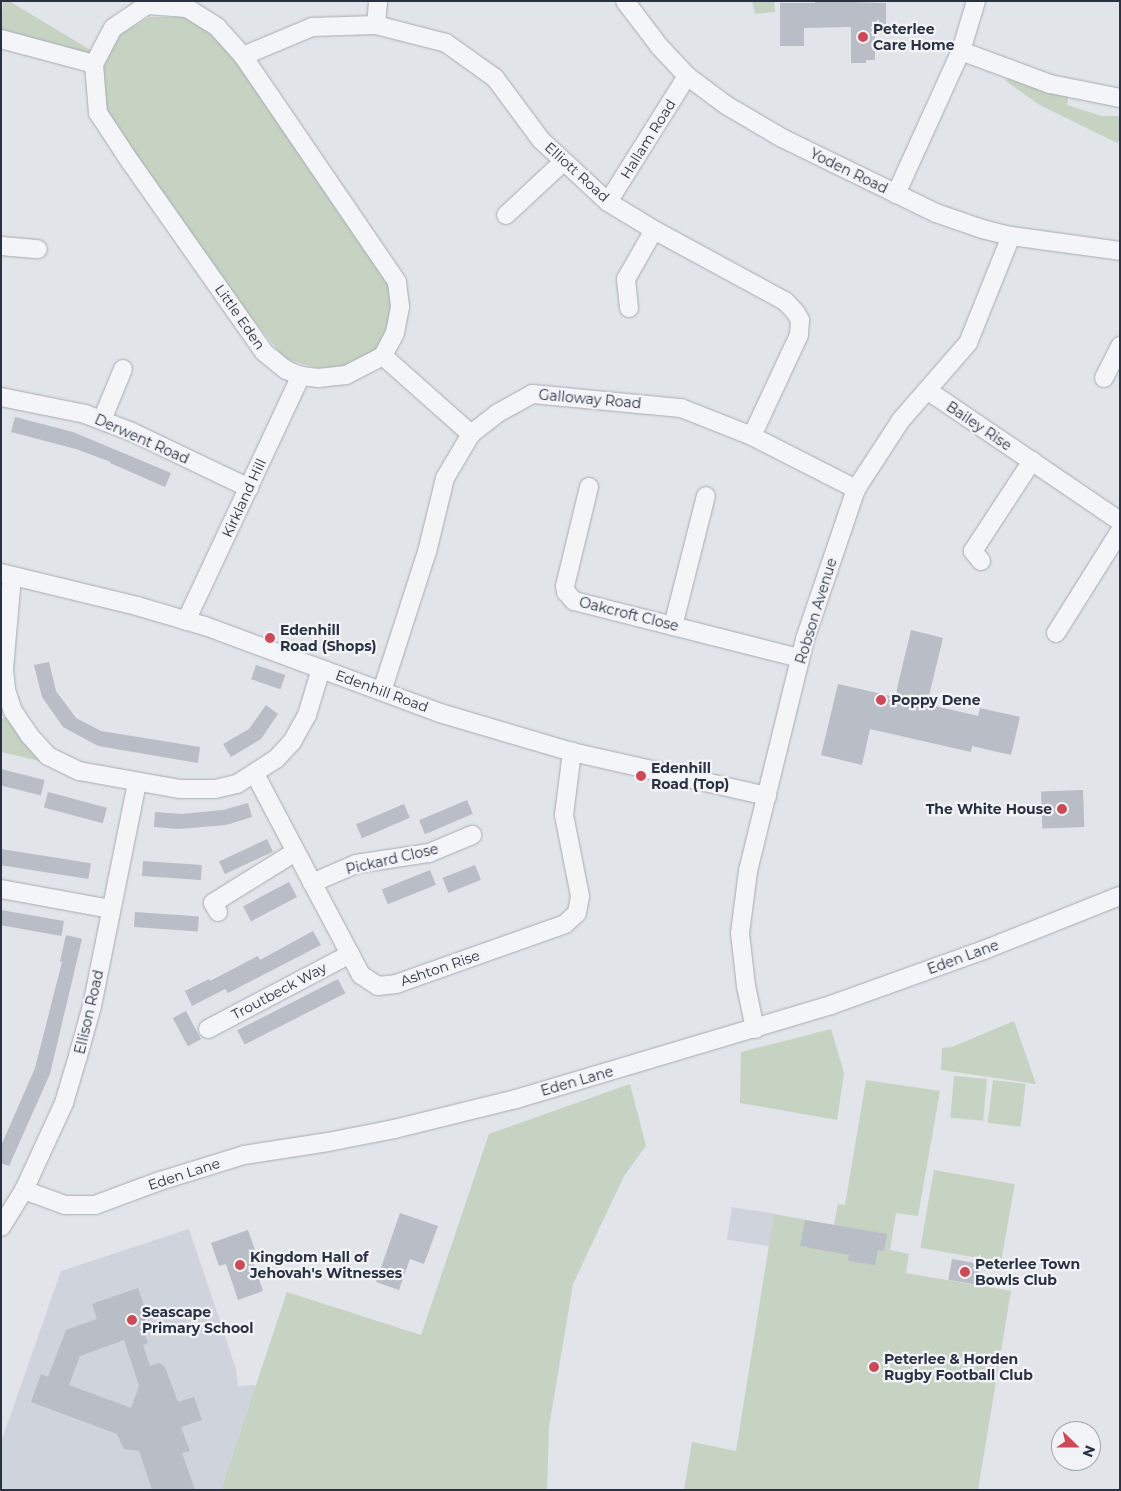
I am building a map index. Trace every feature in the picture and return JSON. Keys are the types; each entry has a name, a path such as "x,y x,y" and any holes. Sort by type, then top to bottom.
{"street":[{"path":"376,25 378,1"},
{"name":"Yoden Road","path":"624,1 659,46 687,76 726,105 782,138 896,194 958,221 1011,236 1120,251"},
{"path":"896,194 960,51 976,1"},
{"path":"1,39 94,64 113,28 147,5 187,8 217,27 243,56 397,282 400,308 395,333 383,356 471,434"},
{"name":"Elliott Road","path":"243,56 312,27 376,25 446,43 495,78 541,140 608,202 654,230 785,301 796,313 800,320 799,335 752,436"},
{"path":"960,51 1050,84 1120,98"},
{"name":"Little Eden","path":"94,64 98,113 264,352 286,370 301,376 318,378 346,375 383,356"},
{"name":"Hallam Road","path":"608,202 687,76"},
{"path":"506,215 563,162"},
{"path":"629,308 626,279 654,230"},
{"name":"Robson Avenue","path":"755,1029 746,986 740,933 748,872 800,658 856,489 901,420 968,343 1011,236"},
{"path":"1,246 38,249"},
{"path":"1104,378 1120,346"},
{"path":"102,420 123,369"},
{"name":"Kirkland Hill","path":"186,621 301,376"},
{"name":"Bailey Rise","path":"927,390 1120,521"},
{"name":"Galloway Road","path":"382,691 427,552 445,478 471,434 498,413 532,394 681,408 752,436 856,489"},
{"name":"Derwent Road","path":"1,397 85,414 102,420 132,432 249,488"},
{"path":"981,562 974,551 1032,461"},
{"name":"Oakcroft Close","path":"589,487 565,586 566,592 574,601 800,658"},
{"path":"673,626 706,496"},
{"path":"1056,633 1120,531"},
{"path":"7,574 4,645 7,713 48,756 78,771 180,789 215,789 237,784 276,759 292,742 307,715 321,669"},
{"name":"Edenhill Road","path":"7,574 137,606 205,626 440,712 572,752 767,796"},
{"name":"Ashton Rise","path":"255,774 361,975 378,986 396,984 565,924 577,914 580,896 564,815 572,752"},
{"name":"Ellison Road","path":"1,1227 24,1190 64,1103 76,1065 92,1006 137,782"},
{"name":"Pickard Close","path":"312,883 356,864 429,853 472,835"},
{"path":"218,912 213,903 296,852"},
{"path":"1,889 111,909"},
{"name":"Eden Lane","path":"24,1190 65,1205 95,1205 160,1181 244,1155 328,1142 394,1129 516,1099 831,1005 975,953 1120,896"},
{"name":"Troutbeck Way","path":"208,1029 350,954"}],"shaded area":[{"path":"732,1207 774,1214 769,1246 727,1240"},
{"name":"Seascape Primary School","path":"189,1229 236,1369 238,1386 256,1385 221,1490 1,1490 1,1442 61,1271"}],"green space":[{"path":"3,1 9,1 92,51 90,55 1,32"},
{"path":"752,1 774,1 775,12 755,14"},
{"path":"149,17 182,17 215,31 393,286 391,331 371,358 331,372 285,359 246,311 107,114 102,71 118,36"},
{"path":"1010,76 1069,94 1067,105 1101,116 1120,116 1120,138 1117,143 1038,104 1006,81"},
{"path":"6,717 48,763 1,752 1,719"},
{"path":"1014,1021 1036,1084 941,1070 942,1048 952,1047"},
{"path":"831,1029 844,1073 837,1120 740,1103 741,1052"},
{"path":"954,1076 987,1079 983,1121 950,1118"},
{"name":"Peterlee & Horden Rugby Football Club","path":"866,1080 940,1091 918,1216 896,1213 890,1250 909,1254 906,1273 1011,1291 978,1490 684,1490 692,1442 736,1451 774,1214 834,1225 838,1204 845,1205"},
{"path":"993,1080 1026,1084 1021,1127 988,1123"},
{"path":"630,1084 646,1146 624,1176 573,1284 549,1427 547,1490 221,1490 287,1292 421,1335 489,1134"},
{"path":"934,1170 1015,1184 1001,1262 920,1248"}],"building":[{"name":"Peterlee Care Home","path":"815,1 886,3 886,24 875,24 875,60 866,60 866,63 851,63 851,27 804,28 804,46 780,46 780,3 815,3"},
{"path":"15,417 73,432 171,473 165,487 111,462 76,449 11,432"},
{"name":"Poppy Dene","path":"911,630 943,638 927,704 978,716 980,708 1020,717 1011,755 972,746 971,752 870,729 862,765 821,755 838,684 895,697"},
{"path":"49,662 56,691 76,718 101,731 200,747 198,763 98,746 63,727 42,697 34,665"},
{"path":"256,665 285,675 280,689 251,679"},
{"path":"266,705 278,714 261,739 231,757 223,744 249,729"},
{"path":"1,769 45,780 41,795 1,785"},
{"name":"The White House","path":"1083,790 1084,827 1042,828 1041,791"},
{"path":"48,792 107,808 103,823 44,807"},
{"path":"467,800 473,814 425,834 419,820"},
{"path":"248,803 252,817 226,825 179,829 154,827 155,812 181,814 223,810"},
{"path":"404,804 410,818 362,838 356,824"},
{"path":"267,839 273,852 225,874 219,861"},
{"path":"1,849 91,863 88,879 1,865"},
{"path":"143,861 202,865 201,880 142,876"},
{"path":"475,865 481,880 449,893 443,878"},
{"path":"430,870 436,885 388,904 382,889"},
{"path":"289,882 297,897 251,921 243,906"},
{"path":"1,910 64,921 61,936 1,925"},
{"path":"135,912 199,916 198,931 134,927"},
{"path":"313,931 321,945 228,993 225,989 192,1006 185,991 209,979 210,981 258,956 260,960"},
{"path":"66,935 82,939 50,1074 9,1166 1,1163 1,1146 35,1068 62,962 60,961"},
{"path":"338,979 345,993 245,1045 237,1030"},
{"path":"186,1011 201,1039 188,1046 173,1018"},
{"path":"400,1213 438,1226 424,1264 410,1259 399,1290 376,1282"},
{"path":"805,1220 887,1234 884,1251 878,1250 875,1265 848,1261 849,1255 800,1246"},
{"name":"Kingdom Hall of Jehovah's Witnesses","path":"248,1230 256,1253 251,1255 263,1291 238,1300 226,1264 219,1266 211,1243"},
{"name":"Peterlee Town Bowls Club","path":"952,1259 981,1264 977,1285 948,1280"},
{"path":"138,1288 151,1325 150,1331 144,1333 148,1343 143,1345 150,1366 159,1363 165,1367 178,1402 194,1397 202,1420 181,1427 190,1451 182,1453 195,1490 152,1490 139,1451 124,1449 117,1434 31,1402 41,1374 48,1377 66,1330 97,1319 92,1304","holes":["124,1340 139,1386 131,1408 69,1385 80,1356"]}],"place":[{"name":"Peterlee Care Home","path":"863,37"},
{"name":"Edenhill Road (Shops)","path":"270,638"},
{"name":"Poppy Dene","path":"881,700"},
{"name":"Edenhill Road (Top)","path":"641,776"},
{"name":"The White House","path":"1062,809"},
{"name":"Kingdom Hall of Jehovah's Witnesses","path":"240,1265"},
{"name":"Peterlee Town Bowls Club","path":"965,1272"},
{"name":"Seascape Primary School","path":"132,1320"},
{"name":"Peterlee & Horden Rugby Football Club","path":"874,1367"}]}
